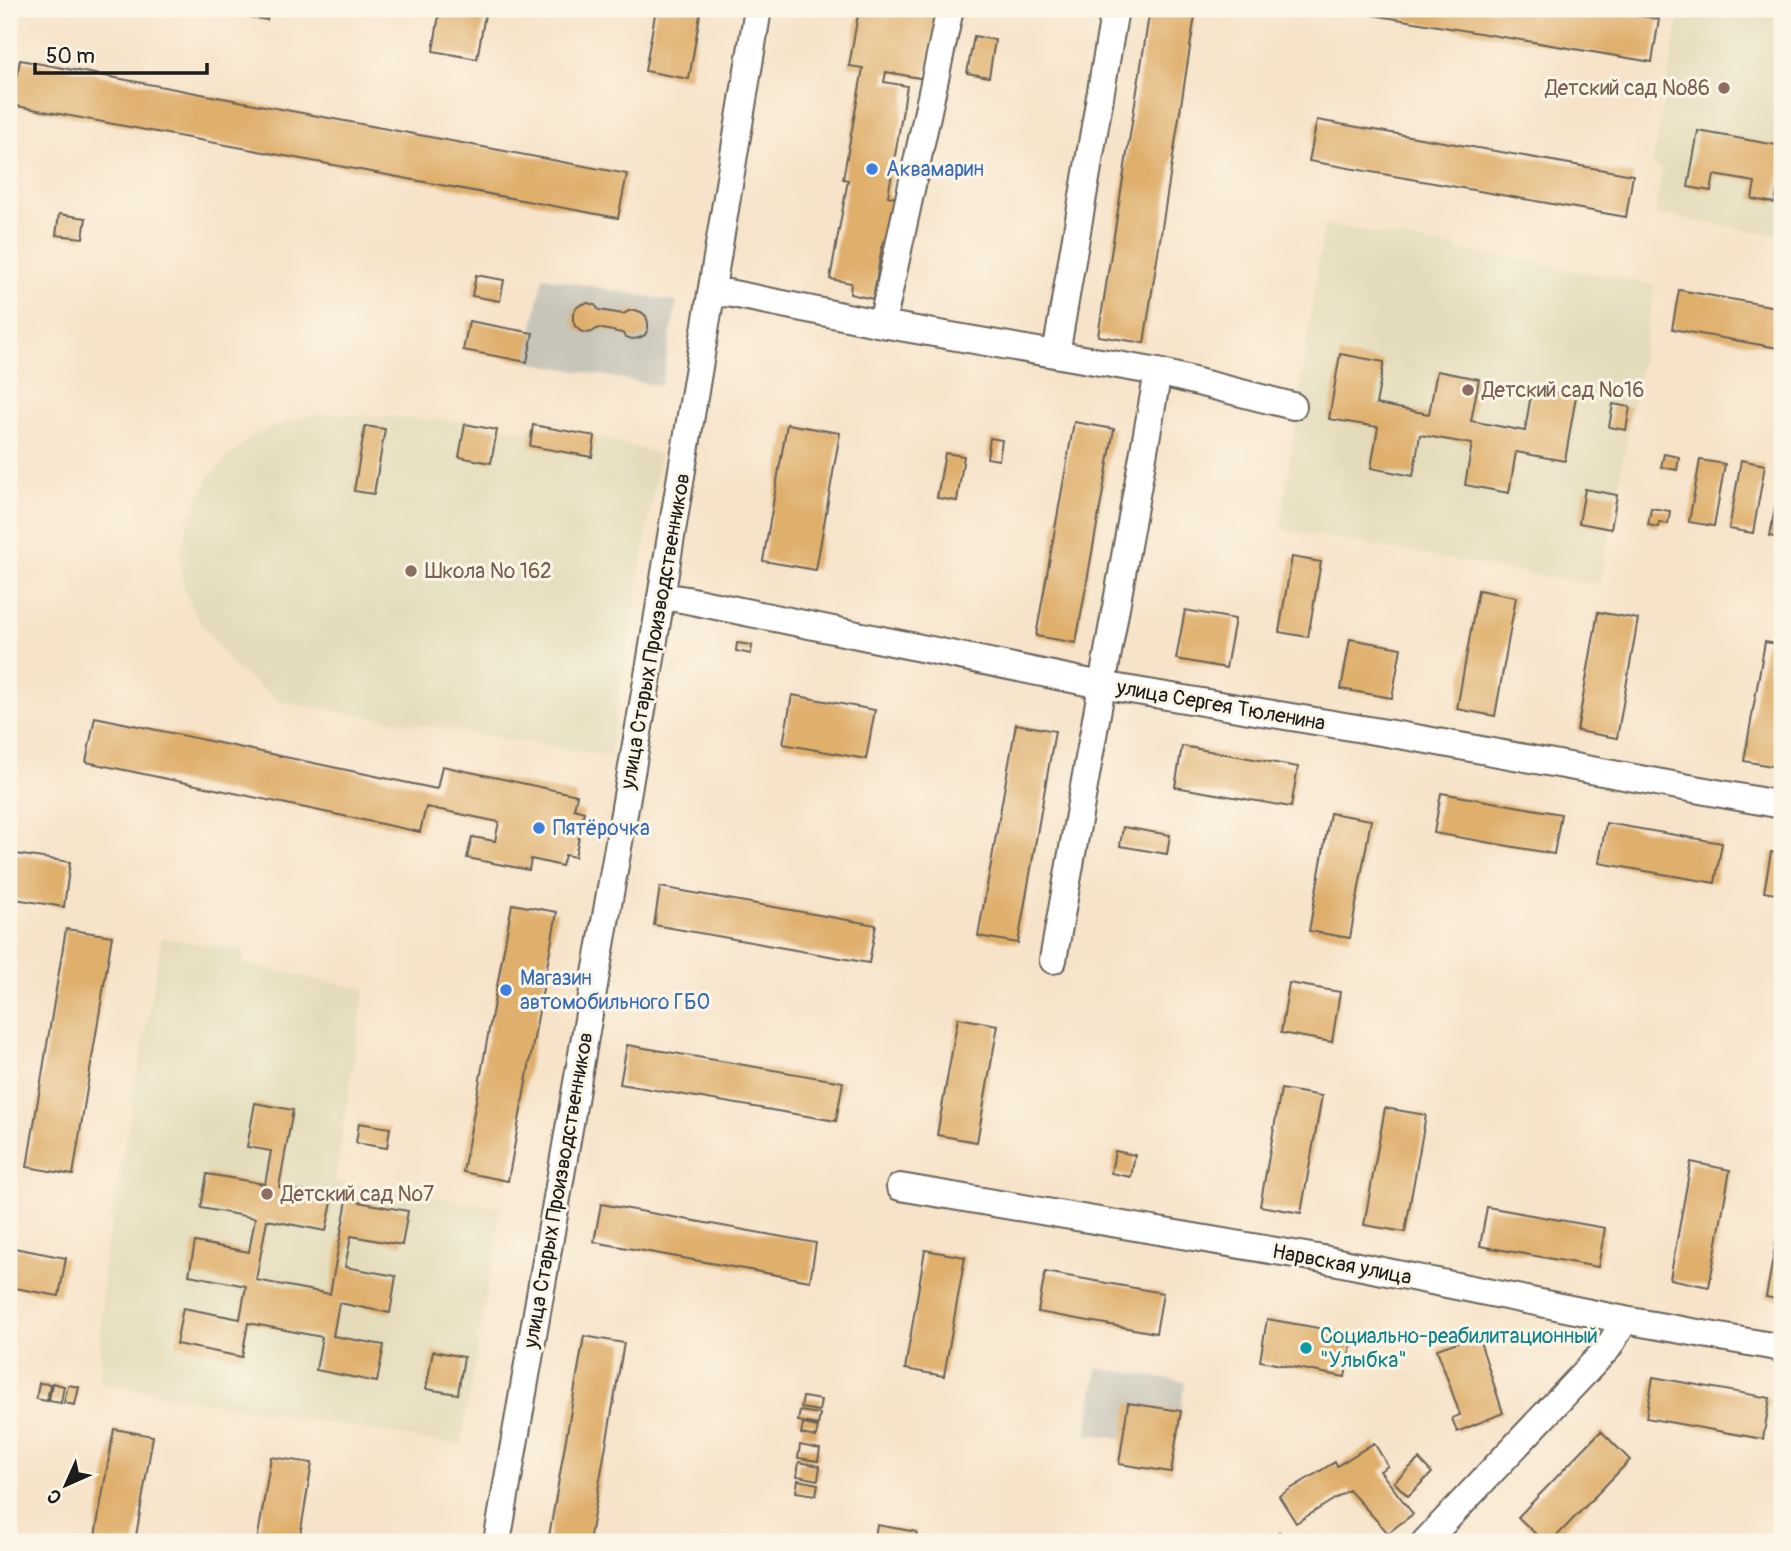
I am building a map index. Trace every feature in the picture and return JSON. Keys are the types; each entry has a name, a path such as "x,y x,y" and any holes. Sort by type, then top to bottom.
{"street":[{"name":"улица Старых Производственников","path":"497,1542 661,596 758,9"},
{"path":"882,324 950,9"},
{"path":"1056,354 1115,9"},
{"path":"712,294 728,293 882,324 1158,372 1293,406"},
{"path":"1053,960 1158,372"},
{"name":"улица Сергея Тюленина","path":"661,596 1101,685 1782,805"},
{"name":"Нарвская улица","path":"900,1187 1323,1259 1625,1320 1782,1348"},
{"path":"1425,1542 1608,1348 1625,1320"}],"shaded area":[{"name":"Детский сад №86","path":"1681,9 1782,9 1782,236 1655,214 1662,168 1652,165"},
{"name":"Детский сад №16","path":"1324,224 1655,285 1601,581 1585,584 1280,529"},
{"path":"543,277 677,302 661,386 463,350 469,321 532,333"},
{"name":"Школа № 162","path":"327,413 471,422 526,431 533,425 595,436 660,454 609,756 281,702 234,667 197,617 184,590 180,552 190,515 209,477 248,439 287,421"},
{"name":"Детский сад №7","path":"162,938 244,951 243,964 365,989 335,1181 501,1208 461,1446 100,1383 103,1267"},
{"path":"1097,1368 1185,1382 1171,1472 1119,1464 1123,1439 1087,1434"}],"building":[{"path":"224,9 269,9 267,20 223,12"},
{"path":"440,9 486,9 477,59 433,51"},
{"path":"656,9 701,9 689,79 645,71"},
{"path":"859,9 938,9 925,79 886,72 884,82 907,86 888,196 896,198 888,242 883,241 873,299 850,294 851,283 830,279 848,180 843,179 863,68 849,66"},
{"path":"1150,9 1196,9 1144,343 1098,336"},
{"path":"1343,9 1597,9 1659,19 1652,62"},
{"path":"974,36 995,40 989,77 967,73"},
{"path":"20,60 627,174 618,218 11,105"},
{"path":"1317,120 1633,175 1626,217 1309,161"},
{"path":"1698,131 1782,146 1775,203 1752,199 1755,182 1714,175 1711,191 1688,187"},
{"path":"59,214 86,218 83,238 56,235"},
{"path":"476,275 504,280 500,301 472,296"},
{"path":"1679,290 1782,308 1778,348 1672,329"},
{"path":"588,303 599,310 623,314 635,310 641,312 646,316 648,329 645,335 632,339 622,333 598,328 586,333 580,331 575,326 573,313 582,304"},
{"path":"469,321 533,333 527,362 463,350"},
{"path":"1340,354 1384,362 1376,404 1429,414 1437,371 1479,379 1471,421 1525,431 1532,388 1576,396 1565,461 1516,452 1509,493 1465,485 1472,444 1420,435 1413,476 1371,468 1378,427 1329,419"},
{"path":"1613,404 1630,407 1626,430 1609,427"},
{"path":"1074,422 1114,429 1076,643 1036,636"},
{"path":"465,424 497,430 491,463 459,457"},
{"path":"787,424 840,433 816,570 763,561"},
{"path":"533,425 595,436 592,457 530,446"},
{"path":"365,426 385,429 374,494 354,491"},
{"path":"990,438 1002,440 999,460 987,458"},
{"path":"945,453 964,456 957,501 937,498"},
{"path":"1664,454 1679,457 1677,470 1661,467"},
{"path":"1700,460 1725,464 1714,526 1689,522"},
{"path":"1741,460 1765,465 1753,533 1729,529"},
{"path":"1782,474 1782,539 1770,536"},
{"path":"1585,489 1617,495 1611,529 1579,523"},
{"path":"1651,508 1670,511 1668,524 1659,522 1658,527 1648,525"},
{"path":"1292,557 1321,562 1308,637 1279,632"},
{"path":"1478,590 1516,597 1495,716 1457,709"},
{"path":"1185,610 1235,619 1226,668 1176,659"},
{"path":"1598,612 1638,619 1617,738 1577,731"},
{"path":"1350,639 1401,648 1392,698 1341,689"},
{"path":"1765,642 1782,645 1782,768 1744,761"},
{"path":"737,643 752,645 751,654 736,651"},
{"path":"792,695 875,710 866,759 783,744"},
{"path":"95,717 437,789 442,766 577,795 574,809 584,812 575,857 565,855 562,866 531,859 529,870 467,858 472,837 495,841 499,822 426,807 420,832 86,762"},
{"path":"1016,724 1055,731 1018,943 978,936"},
{"path":"1182,746 1298,767 1291,807 1175,787"},
{"path":"1441,793 1561,814 1554,854 1434,833"},
{"path":"1330,813 1371,820 1350,938 1309,931"},
{"path":"1606,823 1722,843 1715,883 1599,863"},
{"path":"1123,827 1170,835 1167,854 1120,846"},
{"path":"1771,852 1782,854 1782,895 1764,892"},
{"path":"9,853 70,862 64,907 9,898"},
{"path":"660,887 876,925 869,963 654,925"},
{"path":"512,904 557,912 508,1181 463,1172"},
{"path":"66,929 112,936 73,1175 27,1167"},
{"path":"1289,983 1340,992 1332,1042 1281,1033"},
{"path":"958,1018 998,1025 977,1142 937,1135"},
{"path":"627,1045 843,1082 836,1121 620,1084"},
{"path":"1281,1089 1322,1096 1301,1213 1260,1206"},
{"path":"255,1103 293,1110 279,1187 333,1197 326,1231 267,1220 256,1280 330,1294 347,1200 408,1211 402,1245 351,1236 345,1267 396,1276 390,1313 339,1303 333,1336 384,1345 377,1382 316,1370 322,1337 248,1323 242,1357 176,1344 183,1308 240,1319 246,1286 189,1275 195,1242 249,1252 255,1218 201,1208 207,1174 265,1184 271,1151 247,1147"},
{"path":"1385,1108 1426,1115 1405,1232 1364,1225"},
{"path":"359,1123 390,1128 387,1148 356,1143"},
{"path":"1115,1151 1135,1155 1131,1177 1111,1173"},
{"path":"1691,1162 1730,1170 1709,1287 1670,1279"},
{"path":"601,1204 816,1243 810,1281 594,1242"},
{"path":"1487,1207 1605,1228 1598,1267 1480,1246"},
{"path":"1782,1215 1782,1300 1766,1297"},
{"path":"9,1247 66,1258 59,1296 9,1287"},
{"path":"925,1250 965,1257 944,1376 905,1369"},
{"path":"1045,1272 1163,1293 1156,1333 1038,1312"},
{"name":"Социально-реабилитационный \"Улыбка\"","path":"1267,1319 1353,1334 1345,1377 1260,1361"},
{"path":"1478,1335 1503,1413 1457,1432 1452,1418 1460,1415 1437,1349"},
{"path":"584,1336 624,1343 589,1542 548,1542"},
{"path":"433,1351 464,1357 458,1394 426,1389"},
{"path":"1653,1377 1770,1398 1763,1439 1646,1418"},
{"path":"39,1383 50,1384 47,1401 36,1399"},
{"path":"52,1383 64,1386 61,1403 49,1401"},
{"path":"68,1385 79,1387 75,1405 64,1403"},
{"path":"803,1397 821,1400 819,1411 801,1408"},
{"path":"1128,1403 1181,1411 1171,1472 1119,1464"},
{"path":"800,1411 820,1414 818,1425 798,1421"},
{"path":"803,1424 818,1427 816,1437 801,1434"},
{"path":"114,1429 153,1436 135,1542 94,1542"},
{"path":"1601,1431 1630,1460 1551,1542 1544,1542 1518,1517"},
{"path":"1374,1443 1388,1466 1380,1471 1413,1514 1388,1533 1349,1490 1296,1523 1279,1496 1335,1462 1337,1466"},
{"path":"800,1445 820,1449 818,1461 798,1458"},
{"path":"271,1457 312,1463 299,1542 257,1542"},
{"path":"1419,1459 1432,1473 1408,1496 1394,1482"},
{"path":"799,1462 820,1466 818,1480 797,1476"},
{"path":"798,1480 818,1484 816,1495 796,1492"},
{"path":"877,1525 917,1532 915,1542 874,1542"},
{"path":"1279,1532 1289,1542 1270,1542"}],"place":[{"name":"Детский сад №86","path":"1724,88"},
{"name":"Аквамарин","path":"872,169"},
{"name":"Детский сад №16","path":"1468,390"},
{"name":"Школа № 162","path":"411,571"},
{"name":"Пятёрочка","path":"539,828"},
{"name":"Магазин автомобильного ГБО","path":"506,990"},
{"name":"Детский сад №7","path":"267,1194"},
{"name":"Социально-реабилитационный \"Улыбка\"","path":"1306,1348"}]}
